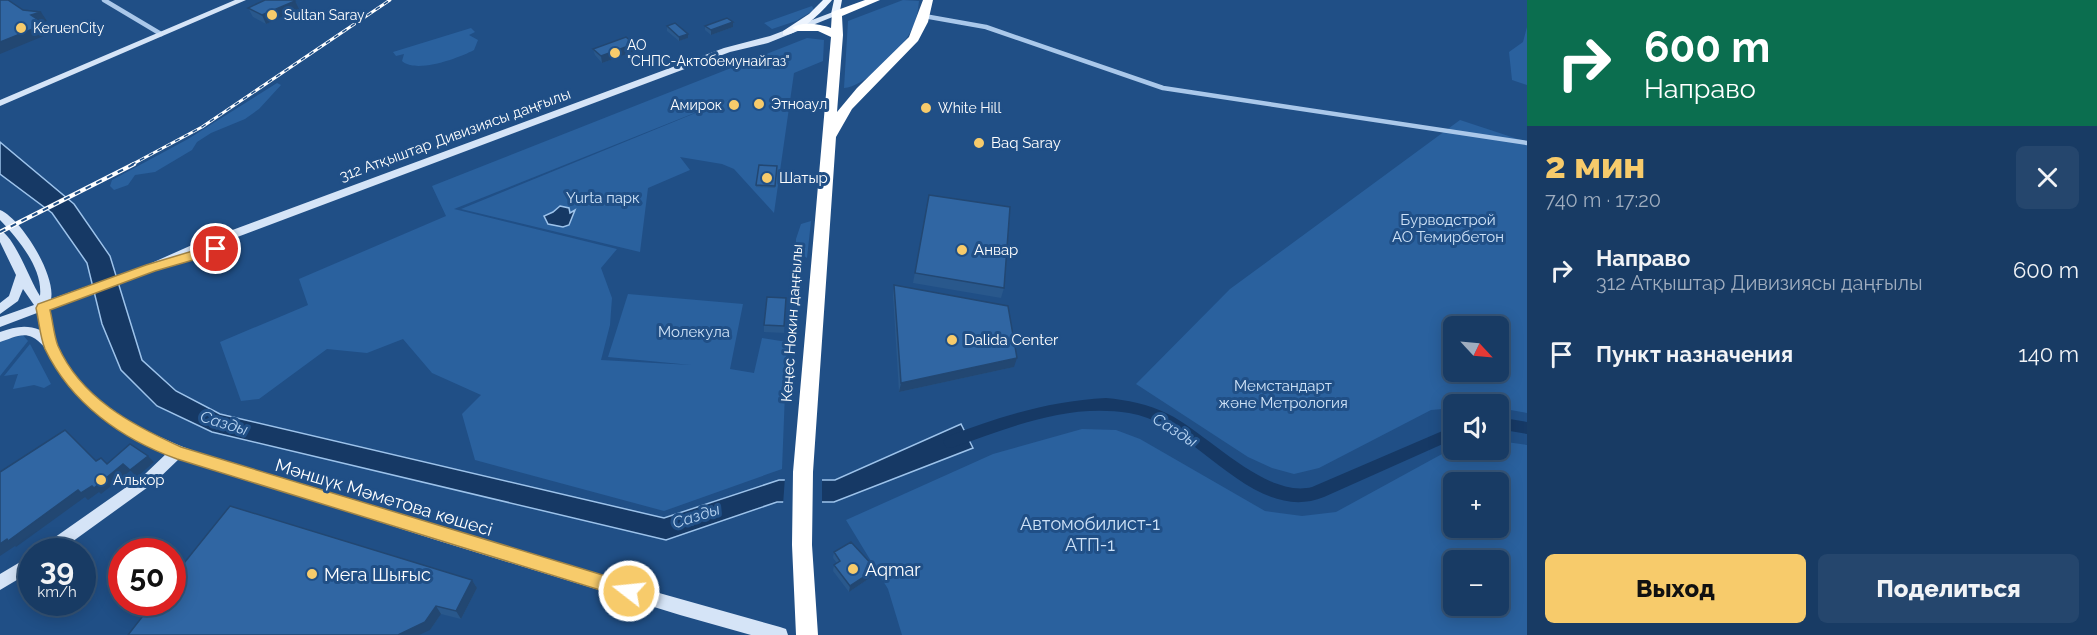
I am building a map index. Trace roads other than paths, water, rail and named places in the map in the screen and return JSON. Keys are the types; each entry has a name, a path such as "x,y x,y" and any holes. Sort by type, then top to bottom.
{"highway":[{"name":"312 Атқыштар Дивизиясы даңғылы","path":"836,14 875,0"},
{"path":"827,146 842,116 861,91 908,48 916,36 926,5"},
{"name":"Кеңес Нокин даңғылы","path":"807,635 802,516 803,472 816,279 837,35 836,14"},
{"path":"798,28 820,28 837,35"},
{"path":"832,94 861,91"}],"main road":[{"path":"0,103 242,0"},
{"path":"786,33 812,16 828,0"},
{"path":"836,14 838,0"},
{"name":"312 Атқыштар Дивизиясы даңғылы","path":"0,322 151,268 196,256 354,193 836,14"},
{"name":"Мәншүк Мәметова көшесі","path":"0,214 21,235 42,275 47,294 43,308 51,346 77,388 107,415 130,431 177,452 434,533 780,635"},
{"name":"Мәншүк Мәметова көшесі","path":"0,234 16,258 33,298 43,308"},
{"path":"0,310 14,298 23,272"},
{"path":"0,337 17,331 31,330 42,336 51,346"},
{"path":"66,538 150,478 177,452"},
{"path":"0,583 18,571"}],"street":[{"path":"104,0 161,34"},
{"path":"926,5 1126,78 1163,88 1527,143"}],"water":[{"path":"0,142 74,204 110,256 142,360 176,391 220,414 664,518 779,480 835,480 961,424 973,448 834,502 777,502 666,540 212,432 157,406 121,370 102,324 87,263 52,213 0,174"},
{"path":"560,206 569,208 570,213 575,210 569,225 563,227 548,224 544,216"}],"waterway":[{"name":"Сазды","path":"951,442 997,424 1051,410 1079,405 1106,404 1131,407 1170,422 1256,482 1278,492 1303,496 1318,492 1443,437"},
{"name":"Сазды","path":"1509,425 1527,428"}],"railway":[{"path":"131,165 202,127 390,0"},
{"path":"0,232 134,164"}],"place":[{"name":"Sultan Saray","path":"272,15"},
{"name":"KeruenCity","path":"21,28"},
{"name":"АО \"СНПС-Актобемунайгаз\"","path":"615,53"},
{"name":"Этноаул","path":"759,104"},
{"name":"Амирок","path":"734,105"},
{"name":"White Hill","path":"926,108"},
{"name":"Baq Saray","path":"979,143"},
{"name":"Шатыр","path":"767,178"},
{"name":"Анвар","path":"962,250"},
{"name":"Dalida Center","path":"952,340"},
{"name":"Алькор","path":"101,480"},
{"name":"Aqmar","path":"853,569"},
{"name":"Мега Шығыс","path":"312,574"}],"park label":[{"name":"Yurta парк","path":"603,198"},
{"name":"Бурводстрой АО Темирбетон","path":"1448,228"},
{"name":"Молекула","path":"694,332"},
{"name":"Мемстандарт және Метрология","path":"1283,394"},
{"name":"Автомобилист-1 АТП-1","path":"1090,533"}]}
